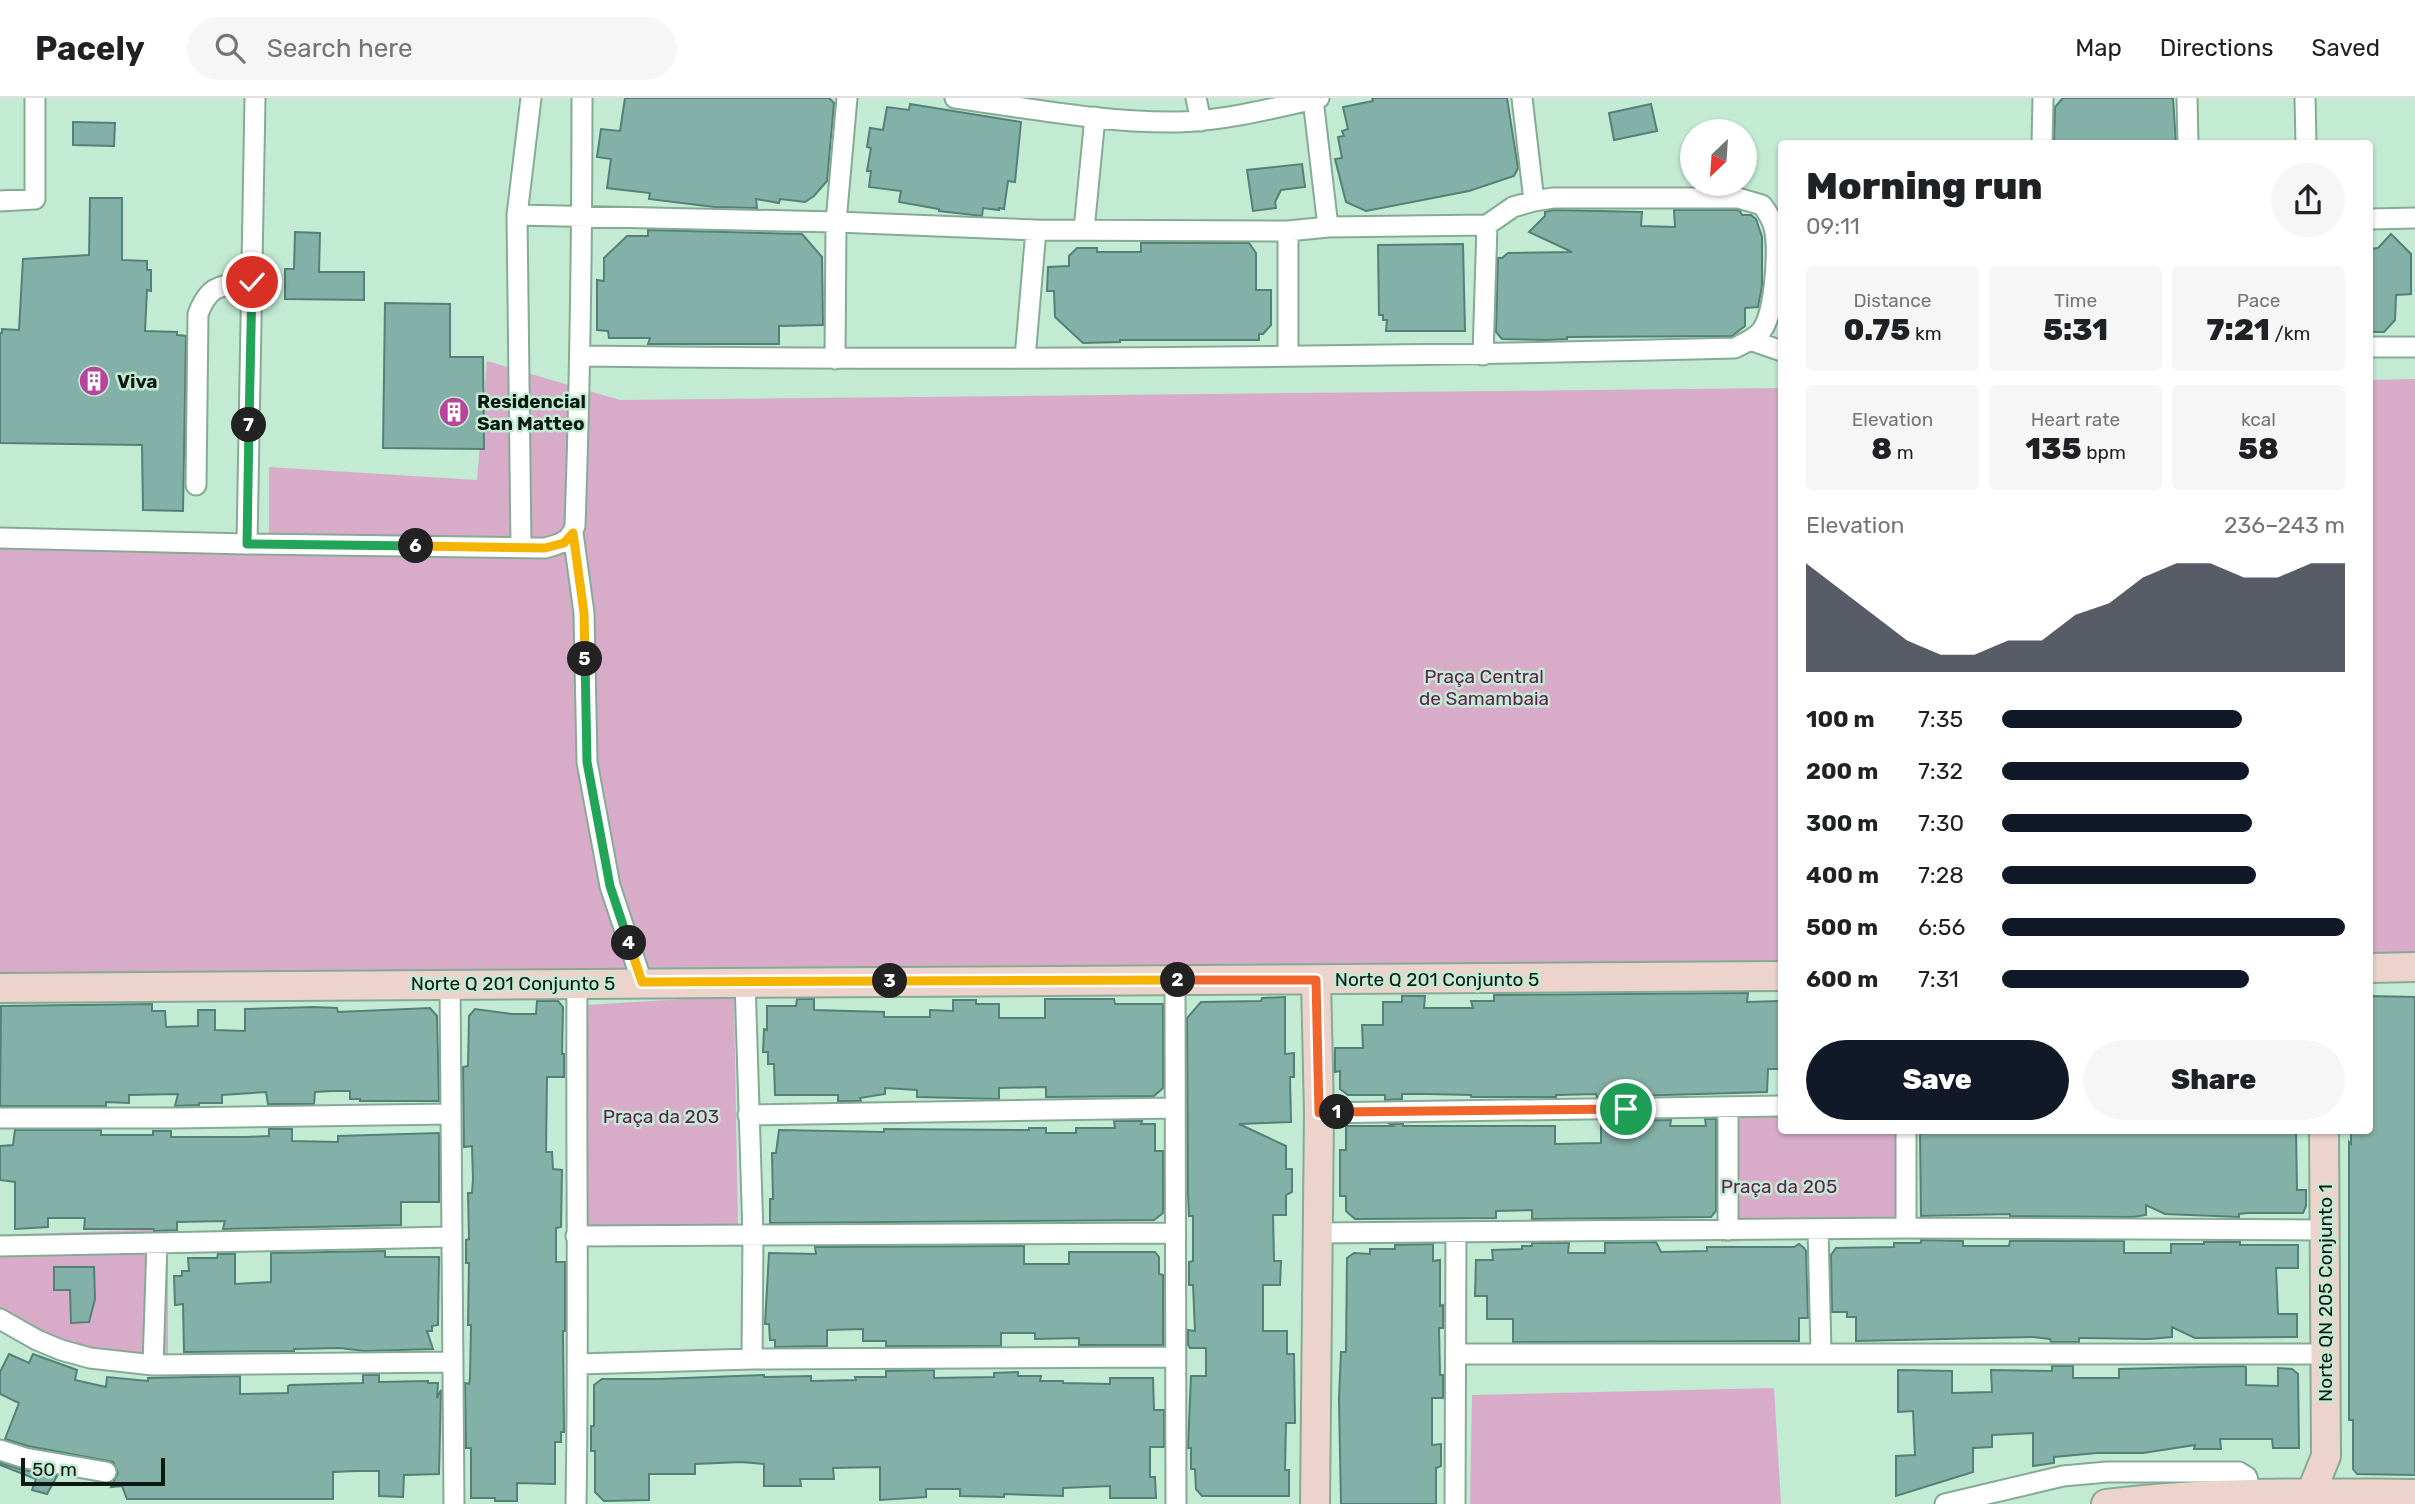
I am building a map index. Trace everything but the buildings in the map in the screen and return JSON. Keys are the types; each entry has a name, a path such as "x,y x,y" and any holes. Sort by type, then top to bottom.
{"street":[{"path":"0,201 35,199 35,98"},
{"path":"247,544 255,98"},
{"path":"521,547 517,215 531,98"},
{"path":"582,98 581,356 573,533 584,613 587,762 610,886 642,982"},
{"path":"835,359 836,222 847,98"},
{"path":"955,98 1023,103 1095,117 1156,122 1201,121 1316,99 1328,227"},
{"path":"1196,98 1201,121"},
{"path":"1522,98 1534,201"},
{"path":"2042,140 2043,98"},
{"path":"2187,98 2188,140"},
{"path":"2305,98 2306,140"},
{"path":"1084,230 1095,117"},
{"path":"517,215 836,222 1036,230 1288,231 1328,227 1487,225 1513,207 1534,201 1573,198 1738,198 1762,205 1774,226 1778,264 1773,297 1762,330 1735,348 1483,355 835,359 581,356"},
{"path":"2373,219 2415,218"},
{"path":"1483,355 1487,225"},
{"path":"1025,358 1036,230"},
{"path":"1288,231 1288,355"},
{"path":"196,485 198,314 205,297 217,286 252,282"},
{"path":"1750,340 1778,350"},
{"path":"2373,347 2415,347"},
{"path":"0,538 545,548 564,543 573,533"},
{"path":"2373,968 2415,968"},
{"name":"Norte Q 201 Conjunto 5","path":"0,988 1778,976"},
{"path":"1175,980 1177,1504"},
{"path":"1315,1504 1319,1113 1316,980"},
{"path":"745,981 753,1235 752,1359"},
{"path":"576,1504 577,983"},
{"path":"450,984 454,1504"},
{"path":"1319,1113 1778,1106"},
{"path":"1728,1107 1728,1230"},
{"path":"748,1115 1174,1108"},
{"path":"0,1118 452,1114"},
{"path":"1906,1134 1906,1228"},
{"name":"Norte QN 205 Conjunto 1","path":"2311,1493 2326,1456 2324,1134"},
{"path":"1318,1233 1906,1228 2324,1230"},
{"path":"1818,1229 1821,1352"},
{"path":"1455,1504 1456,1232"},
{"path":"576,1236 1174,1233"},
{"path":"0,1246 452,1237"},
{"path":"153,1365 157,1243"},
{"path":"0,1318 37,1340 71,1353 90,1358 153,1365 453,1362"},
{"path":"1456,1354 2324,1354"},
{"path":"578,1364 752,1359 1175,1356"},
{"path":"0,1450 25,1458 106,1472"},
{"path":"2326,1456 2349,1493"},
{"path":"1945,1504 2063,1476 2107,1472 2239,1472 2247,1477 2251,1493"},
{"path":"2106,1504 2153,1498 2251,1493 2415,1494"}],"green space":[{"name":"Praça Central de Samambaia","path":"487,361 620,400 1778,388 1778,982 0,989 0,542 269,544 269,467 477,480"},
{"path":"2415,379 2415,979 2373,980 2373,380"},
{"name":"Praça da 203","path":"734,996 738,1229 586,1227 586,1005"},
{"name":"Praça da 205","path":"1778,1098 1778,1134 1916,1134 1915,1235 1721,1242 1722,1099"},
{"path":"168,1229 168,1373 140,1374 61,1360 0,1332 0,1235"},
{"path":"1774,1388 1781,1504 1470,1504 1472,1395"}],"place":[{"name":"Viva","path":"94,381"},
{"name":"Residencial San Matteo","path":"454,412"}],"route":[{"path":"252,282 247,544 545,548 564,543 573,533 584,613 587,762 610,886 642,982 1316,980 1319,1113 1626,1109"}]}
